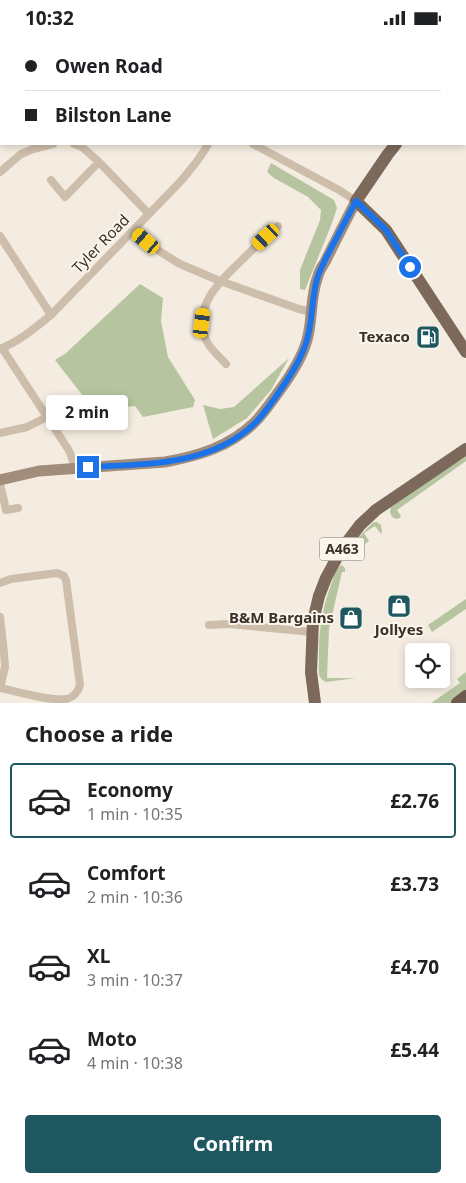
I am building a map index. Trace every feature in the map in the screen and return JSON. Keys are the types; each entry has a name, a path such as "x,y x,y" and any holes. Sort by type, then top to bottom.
{"highway":[{"path":"457,703 466,696"}],"main road":[{"path":"0,482 39,471 185,459 220,447 255,422 296,367 305,345 318,276 356,201 395,145"},
{"path":"356,201 386,230 466,352"},
{"name":"A463","path":"315,703 310,672 313,621 326,578 341,550 360,525 379,507 466,449"}],"street":[{"path":"0,172 22,154 49,145"},
{"path":"77,145 82,147 98,162 149,214"},
{"name":"Tyler Road","path":"1,348 30,333 51,315 149,214 192,167 208,145"},
{"path":"255,145 356,201"},
{"path":"269,152 273,145"},
{"path":"50,180 65,197 98,162"},
{"path":"226,364 209,346 204,334 202,323 209,296 220,281 278,226"},
{"path":"134,230 172,260 194,271 312,312"},
{"path":"0,236 51,315"},
{"path":"1,348 71,455 75,468"},
{"path":"0,433 27,427 47,417"},
{"path":"0,482 3,511 18,508"},
{"path":"0,583 11,579 57,573 64,576 80,685 76,694 67,699 56,699 0,688 5,664 0,617"},
{"path":"210,625 230,624 312,632"}],"green space":[{"path":"271,163 334,200 337,208 305,290 300,289 300,270 320,220 321,210 308,197 267,172"},
{"path":"140,284 163,298 161,321 168,357 195,400 193,407 143,417 135,406 94,411 55,360 66,353"},
{"path":"289,358 271,390 247,418 213,439 203,405 220,409 234,407"},
{"path":"466,457 466,461 397,510 401,516 400,518 392,517 391,507"},
{"path":"374,522 381,525 381,534 375,526 364,533 369,541 356,550 357,554 349,551 360,535"},
{"path":"341,565 345,568 345,572 342,572 329,629 327,678 356,678 326,682 319,674 320,631 323,611 335,573"},
{"path":"466,599 466,609 432,632 428,625"},
{"path":"466,672 466,691 451,703 431,703 460,683 457,679"}],"place":[{"name":"Texaco","path":"428,337"},
{"name":"Jollyes","path":"399,606"},
{"name":"B&M Bargains","path":"351,618"}],"route":[{"path":"88,467 185,459 220,447 245,431 255,422 296,367 308,337 318,276 356,201 386,230 410,267"}]}
